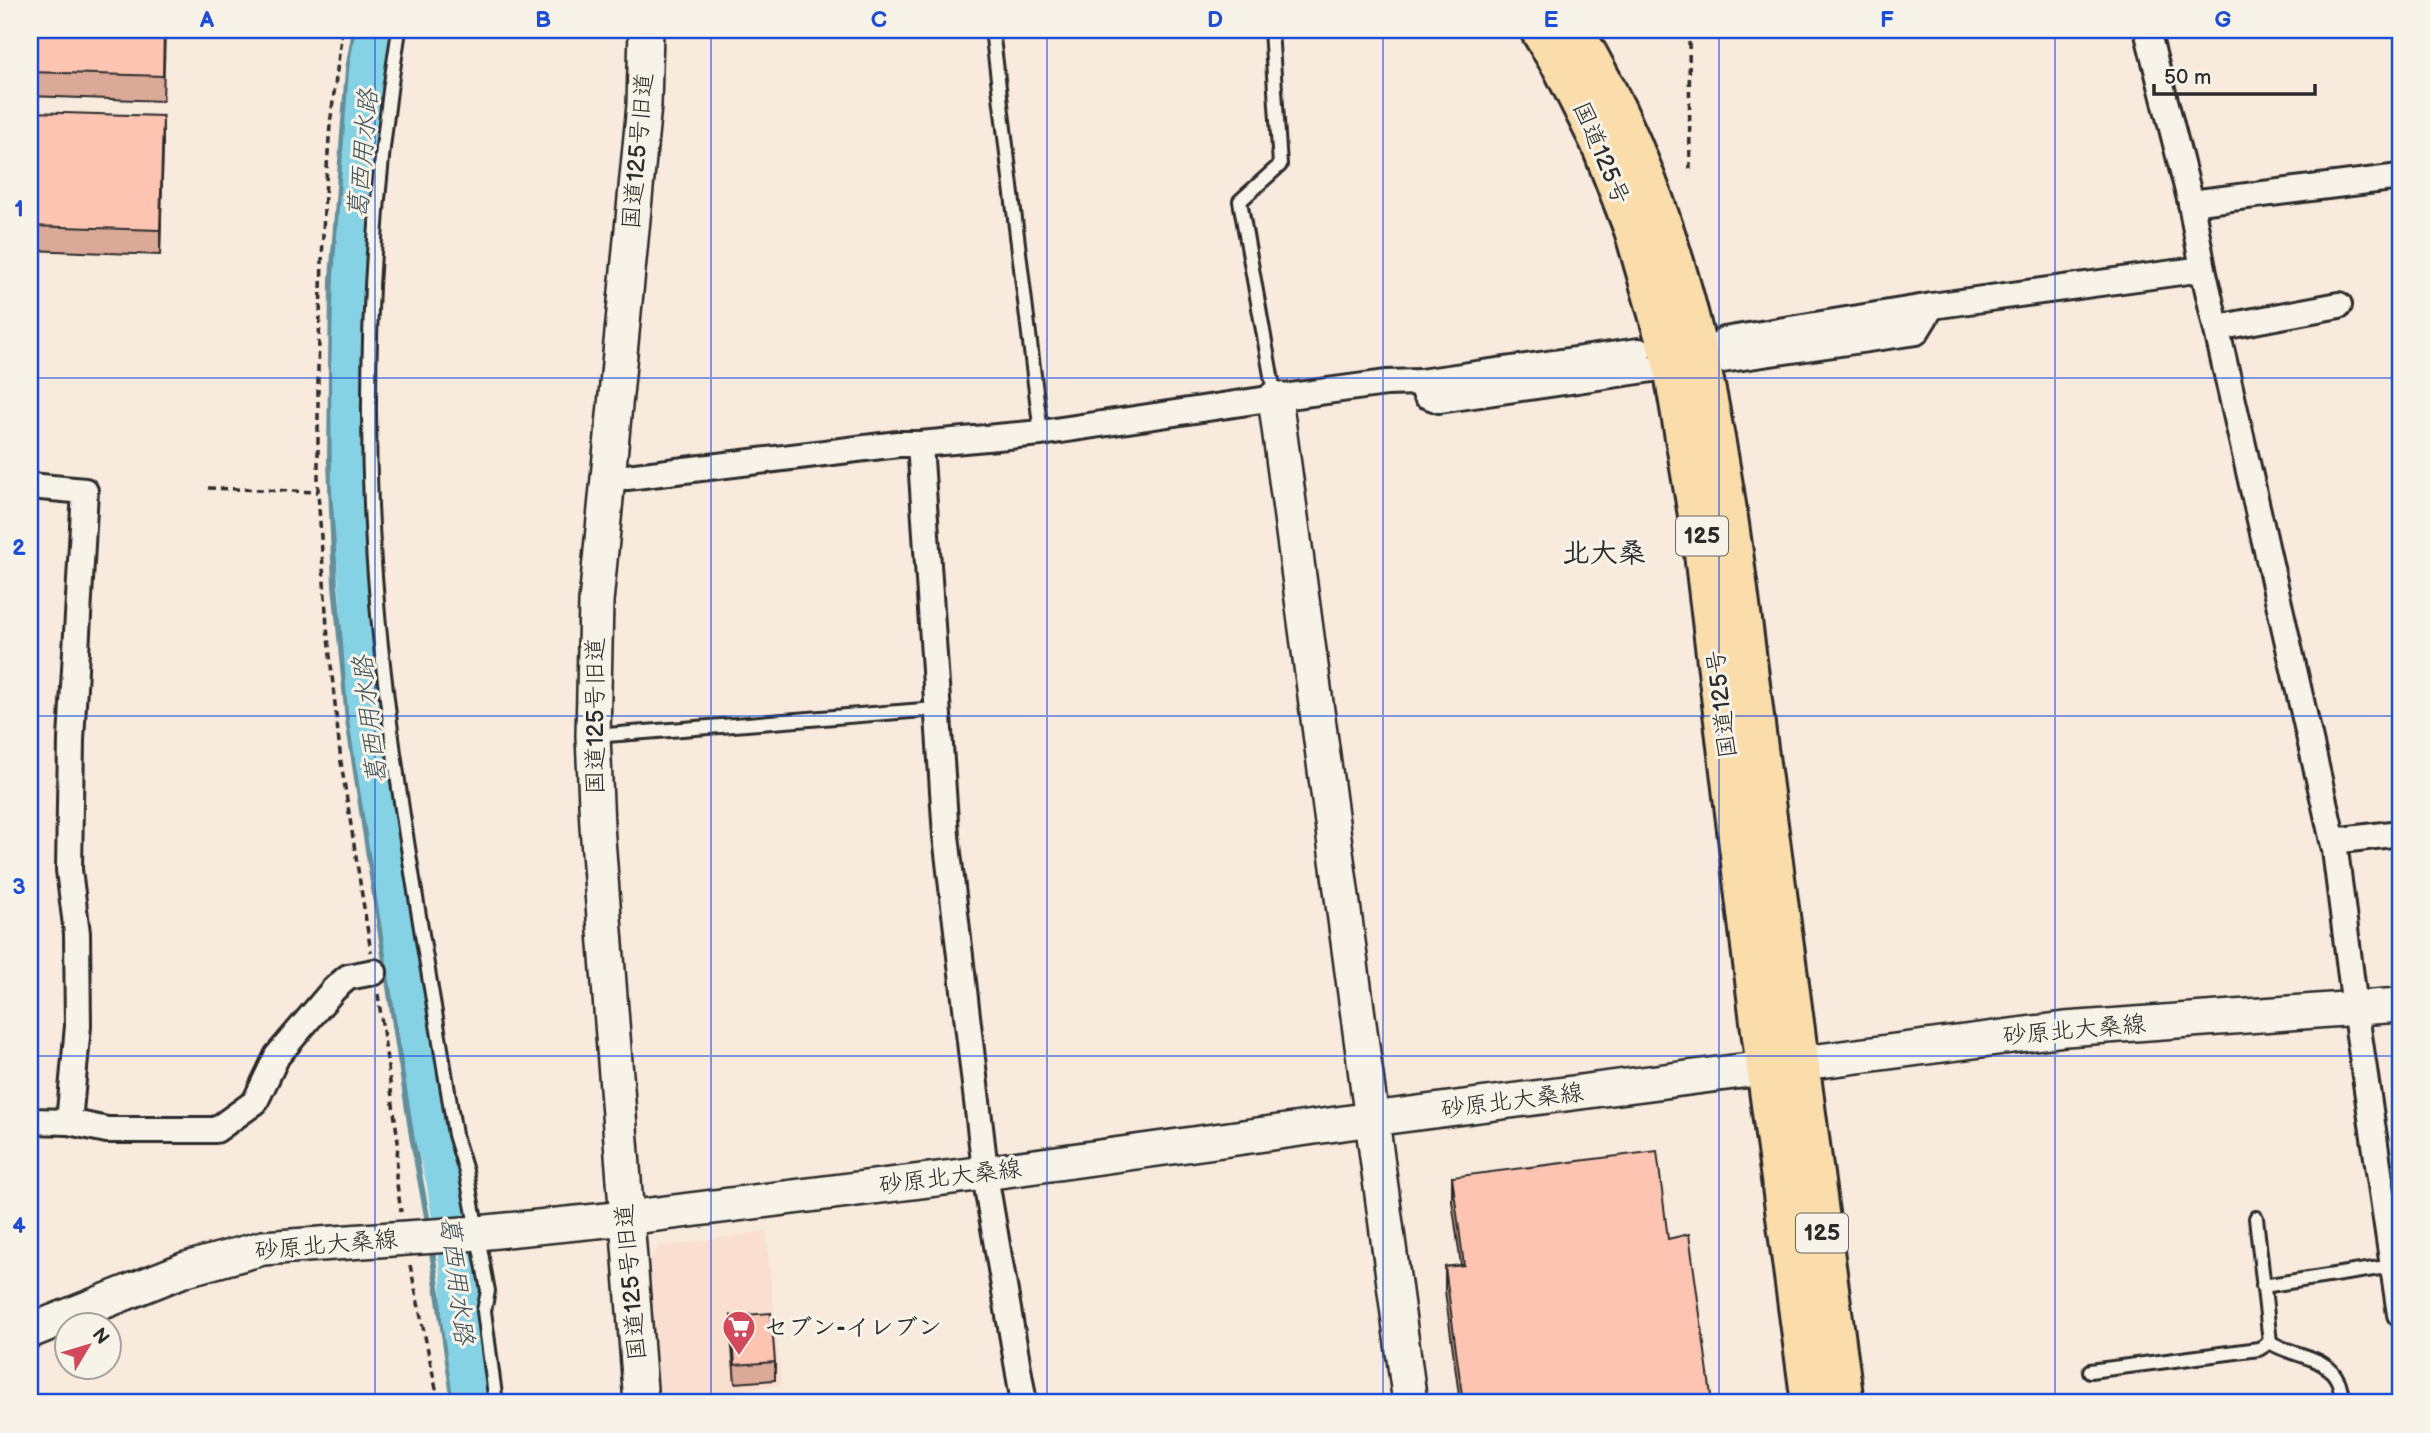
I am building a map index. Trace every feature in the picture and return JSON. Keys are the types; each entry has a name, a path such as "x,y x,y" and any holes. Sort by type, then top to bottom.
{"highway":[{"name":"国道125号","path":"1540,30 1563,68 1600,142 1684,355 1723,484 1740,603 1811,1403"},
{"name":"国道125号","path":"1573,30 1626,131 1662,222 1685,296 1684,355"},
{"name":"国道125号","path":"1783,1065 1844,1403"}],"street":[{"name":"国道125号旧道","path":"641,1403 597,826 593,668 596,602 644,105 646,30"},
{"path":"2147,30 2191,203 2203,269 2333,841 2400,1314"},
{"path":"2191,203 2400,177"},
{"path":"608,476 627,477 898,444 1041,433 1386,383 1420,382 1916,332 1932,306 2203,269"},
{"path":"2217,328 2339,305"},
{"path":"1420,382 1426,395 1439,400 1684,355"},
{"path":"1275,398 1410,1403"},
{"path":"920,444 946,836 985,1173 1024,1403"},
{"path":"30,486 85,491 71,740 69,870 77,933 78,1026 69,1122"},
{"path":"2333,841 2400,833"},
{"path":"30,1121 69,1122 107,1130 216,1130 255,1102 277,1056 334,989 348,977 374,972"},
{"name":"砂原北大桑線","path":"30,1331 186,1269 263,1248 473,1233 626,1218 985,1173 1372,1119 2065,1029 2400,1005"}],"lane":[{"path":"399,30 382,156 373,276 371,488 378,614 391,733 455,1135 466,1171 473,1233 488,1291 484,1311 496,1403"},
{"path":"992,30 1041,433"},
{"path":"1270,30 1280,164 1240,201 1275,398"},
{"path":"593,736 936,709"},
{"path":"2256,1218 2270,1342 2281,1350 2316,1360 2330,1370 2338,1380 2343,1403"},
{"path":"2263,1286 2393,1266"},
{"path":"2090,1371 2259,1349 2270,1342"}],"path":[{"path":"342,30 330,125 318,356 318,492 327,627 341,762 398,1141 396,1177 439,1403"},
{"path":"1689,30 1690,172"},
{"path":"208,488 318,492"}],"shaded area":[{"path":"766,1231 781,1385 732,1391 734,1403 656,1403 645,1265 659,1247"}],"building":[{"path":"30,30 164,30 163,76 30,72"},
{"path":"30,112 163,116 160,230 30,226"},
{"path":"1657,1151 1668,1239 1689,1234 1712,1403 1463,1403 1445,1267 1464,1265 1452,1177"},
{"path":"771,1313 775,1362 735,1365 731,1316"}],"waterway":[{"path":"355,30 348,69 332,279 330,461 335,585 348,720 412,1136 429,1227"},
{"name":"葛西用水路","path":"375,30 368,71 353,278 350,369 351,490 367,712 434,1138 445,1179 460,1274 461,1318 473,1403"},
{"path":"431,1245 454,1403"}],"place":[{"name":"セブン-イレブン","path":"739,1357"}],"district":[{"name":"北大桑","path":"1604,553"}]}
